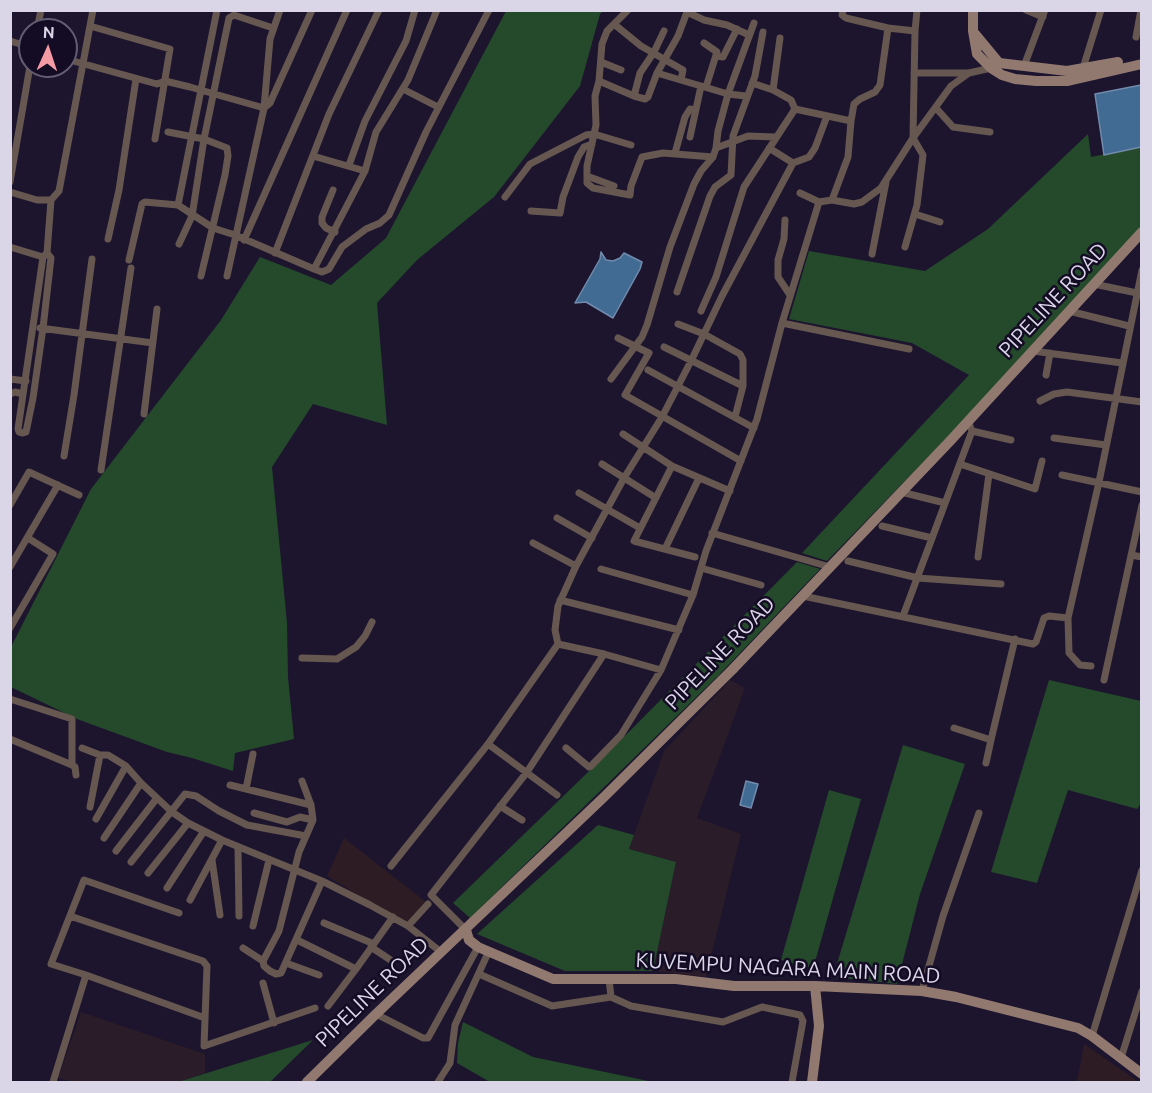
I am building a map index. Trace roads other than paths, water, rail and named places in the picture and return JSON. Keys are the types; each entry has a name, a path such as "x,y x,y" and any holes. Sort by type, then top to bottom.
{"street":[{"path":"10,247 45,255 51,258 33,398 24,434 18,429 45,255 51,200 59,191 93,10"},
{"path":"178,206 190,137 218,10 231,16 273,27"},
{"path":"227,276 264,108 270,39 280,10"},
{"path":"264,108 270,103 312,10"},
{"path":"244,240 347,10"},
{"path":"275,253 329,114 379,10"},
{"path":"349,165 365,121 406,41 415,10"},
{"path":"314,269 365,171 376,132 403,88 436,10"},
{"path":"129,260 142,204 145,202 178,206 213,228 322,272 329,269 342,246 366,229 380,223 388,215 438,107 489,10"},
{"path":"628,10 607,31 602,44 599,81 595,96 596,126 587,183 593,188 630,195 642,156 675,153 713,157"},
{"path":"843,10 842,15 846,18 888,28 915,31"},
{"path":"905,246 915,214 923,155 913,138 917,10"},
{"path":"973,10 973,31 978,54 995,65 1002,75 1036,81 1142,64"},
{"path":"1024,66 1044,14 1026,10"},
{"path":"1083,68 1101,10"},
{"path":"1137,37 1141,10"},
{"path":"599,81 634,96 645,99 648,97 657,73 681,30 687,12 700,14 749,35"},
{"path":"179,244 192,216 204,139 231,16"},
{"path":"611,379 647,325 670,247 694,184 713,157 728,94 754,23"},
{"path":"614,24 641,46 683,70 681,80"},
{"path":"90,26 170,49 154,139"},
{"path":"832,200 848,158 854,104 875,92 880,84 888,28"},
{"path":"716,56 723,57 737,29"},
{"path":"634,96 640,73 664,31"},
{"path":"677,292 710,196 715,187 731,175 732,143 752,83 763,32"},
{"path":"773,90 780,38"},
{"path":"406,41 422,47"},
{"path":"690,137 696,110 716,56 716,50 704,43"},
{"path":"914,73 969,73 995,65 1024,66 1067,76 1083,68 1142,57"},
{"path":"601,62 621,70"},
{"path":"78,63 157,84 165,81 264,108"},
{"path":"657,73 728,94 746,96"},
{"path":"800,193 819,202 832,200 854,204 862,202 881,188 913,138 951,86 969,73"},
{"path":"10,182 28,78"},
{"path":"108,239 119,190 136,79"},
{"path":"752,83 773,90 791,100 795,109"},
{"path":"403,88 438,107"},
{"path":"936,108 953,127 990,132"},
{"path":"675,153 685,117 690,109 696,110"},
{"path":"795,109 851,121"},
{"path":"701,311 716,277 744,187 795,109"},
{"path":"392,866 488,744 558,644 555,630 560,600 576,566 624,478 662,417 722,296 793,163 809,157 815,148 827,116"},
{"path":"168,132 226,146 228,156 201,276"},
{"path":"505,197 530,164 586,135 594,134 631,145"},
{"path":"716,148 748,136 775,137"},
{"path":"531,211 560,213 563,197 578,157 584,147 592,144"},
{"path":"769,148 793,163"},
{"path":"313,156 365,171"},
{"path":"587,176 614,186"},
{"path":"872,254 886,180"},
{"path":"333,190 322,217 322,223 326,228 335,232"},
{"path":"10,192 37,200 51,200"},
{"path":"566,748 591,766 621,735 661,670 693,595 712,533 754,428 790,295 819,202"},
{"path":"915,214 940,222"},
{"path":"785,220 784,238 778,260 778,277 790,295"},
{"name":"PIPELINE ROAD","path":"307,1083 732,670 901,492 970,426 1033,351 1142,232"},
{"path":"64,456 92,259"},
{"path":"101,470 131,268"},
{"path":"1091,666 1080,665 1070,653 1068,618 1099,482 1142,270"},
{"path":"1094,284 1137,293"},
{"path":"144,414 157,309"},
{"path":"1069,311 1129,327"},
{"path":"782,323 909,349"},
{"path":"678,324 704,334 740,354 743,360 743,386 735,417"},
{"path":"33,327 153,343"},
{"path":"618,338 649,353 625,395 741,461"},
{"path":"664,347 743,386"},
{"path":"1033,351 1122,363"},
{"path":"1046,375 1050,353"},
{"path":"648,370 754,428"},
{"path":"10,379 26,381"},
{"path":"10,394 15,392 23,394"},
{"path":"1040,401 1054,394 1067,392 1142,402"},
{"path":"903,616 960,464 970,426 1011,440"},
{"path":"623,434 672,466 730,491"},
{"path":"1054,438 1106,445"},
{"path":"960,464 1035,489 1042,461"},
{"path":"602,464 656,498"},
{"path":"672,466 634,541 695,557"},
{"path":"10,505 29,472 80,495"},
{"path":"978,557 989,474"},
{"path":"1062,476 1142,492"},
{"path":"665,549 699,478"},
{"path":"10,567 58,485"},
{"path":"901,492 945,503"},
{"path":"579,493 640,528"},
{"path":"1104,680 1141,508"},
{"path":"557,518 592,538"},
{"path":"882,526 932,538"},
{"path":"712,533 830,567"},
{"path":"10,628 53,554 28,538"},
{"path":"533,543 576,566"},
{"path":"1131,555 1142,557"},
{"path":"848,561 918,578 1001,584"},
{"path":"700,568 760,585"},
{"path":"601,569 693,595"},
{"path":"803,596 1035,644 1044,618 1068,618"},
{"path":"560,600 679,630"},
{"path":"302,658 337,659 356,647 365,636 372,621"},
{"path":"986,763 1015,639"},
{"path":"558,644 661,670"},
{"path":"483,950 469,940 466,930 431,895 527,772 604,654"},
{"path":"10,699 72,719 72,765"},
{"path":"954,728 991,740"},
{"path":"10,739 72,765 75,767 76,775"},
{"path":"488,744 557,795"},
{"path":"82,748 99,755 108,755 126,766 172,812 188,822 222,840 322,881 393,917 441,952"},
{"path":"246,789 253,754"},
{"path":"90,807 99,755"},
{"path":"96,819 126,766"},
{"path":"302,781 311,805 313,820 299,852 279,931 263,960 264,966 276,974 281,973 286,963 322,881"},
{"path":"104,838 141,783"},
{"path":"230,785 311,805"},
{"path":"131,861 185,794 196,796 247,825 306,836"},
{"path":"116,851 157,798"},
{"path":"500,806 522,820"},
{"path":"254,813 287,822 300,817 313,820"},
{"path":"922,991 943,916 979,813"},
{"path":"148,873 188,822"},
{"path":"167,888 204,831"},
{"path":"190,900 222,840"},
{"path":"238,847 239,916"},
{"path":"212,860 220,915"},
{"path":"253,926 269,860"},
{"path":"1092,1036 1142,870"},
{"path":"179,913 84,880 51,963 205,1018"},
{"path":"408,926 428,904"},
{"path":"70,916 203,961 207,966 204,1046 315,1008"},
{"path":"328,1006 393,917"},
{"path":"324,923 372,945 392,961"},
{"path":"297,940 356,969"},
{"path":"243,948 263,960"},
{"path":"438,1083 450,1063 455,1024 479,974 483,950"},
{"path":"376,1014 423,1038 428,1038 483,950"},
{"name":"KUVEMPU NAGARA MAIN ROAD","path":"483,950 553,979 676,979 734,986 815,986 922,991 1018,1011 1070,1026 1092,1036 1142,1074"},
{"path":"286,963 319,975"},
{"path":"479,974 552,1006 611,997 631,1006 723,1022 762,1007 800,1015 803,1021 792,1083"},
{"path":"53,1083 86,975"},
{"path":"609,979 611,997"},
{"path":"263,983 274,1023"},
{"path":"812,1083 819,1026 815,986"},
{"path":"1121,1058 1142,991"}],"water":[{"path":"1141,85 1141,147 1104,155 1095,94"},
{"path":"601,252 606,260 613,261 624,253 642,262 613,318 586,302 575,303 600,259"},
{"path":"746,781 758,784 751,808 740,805"}]}
